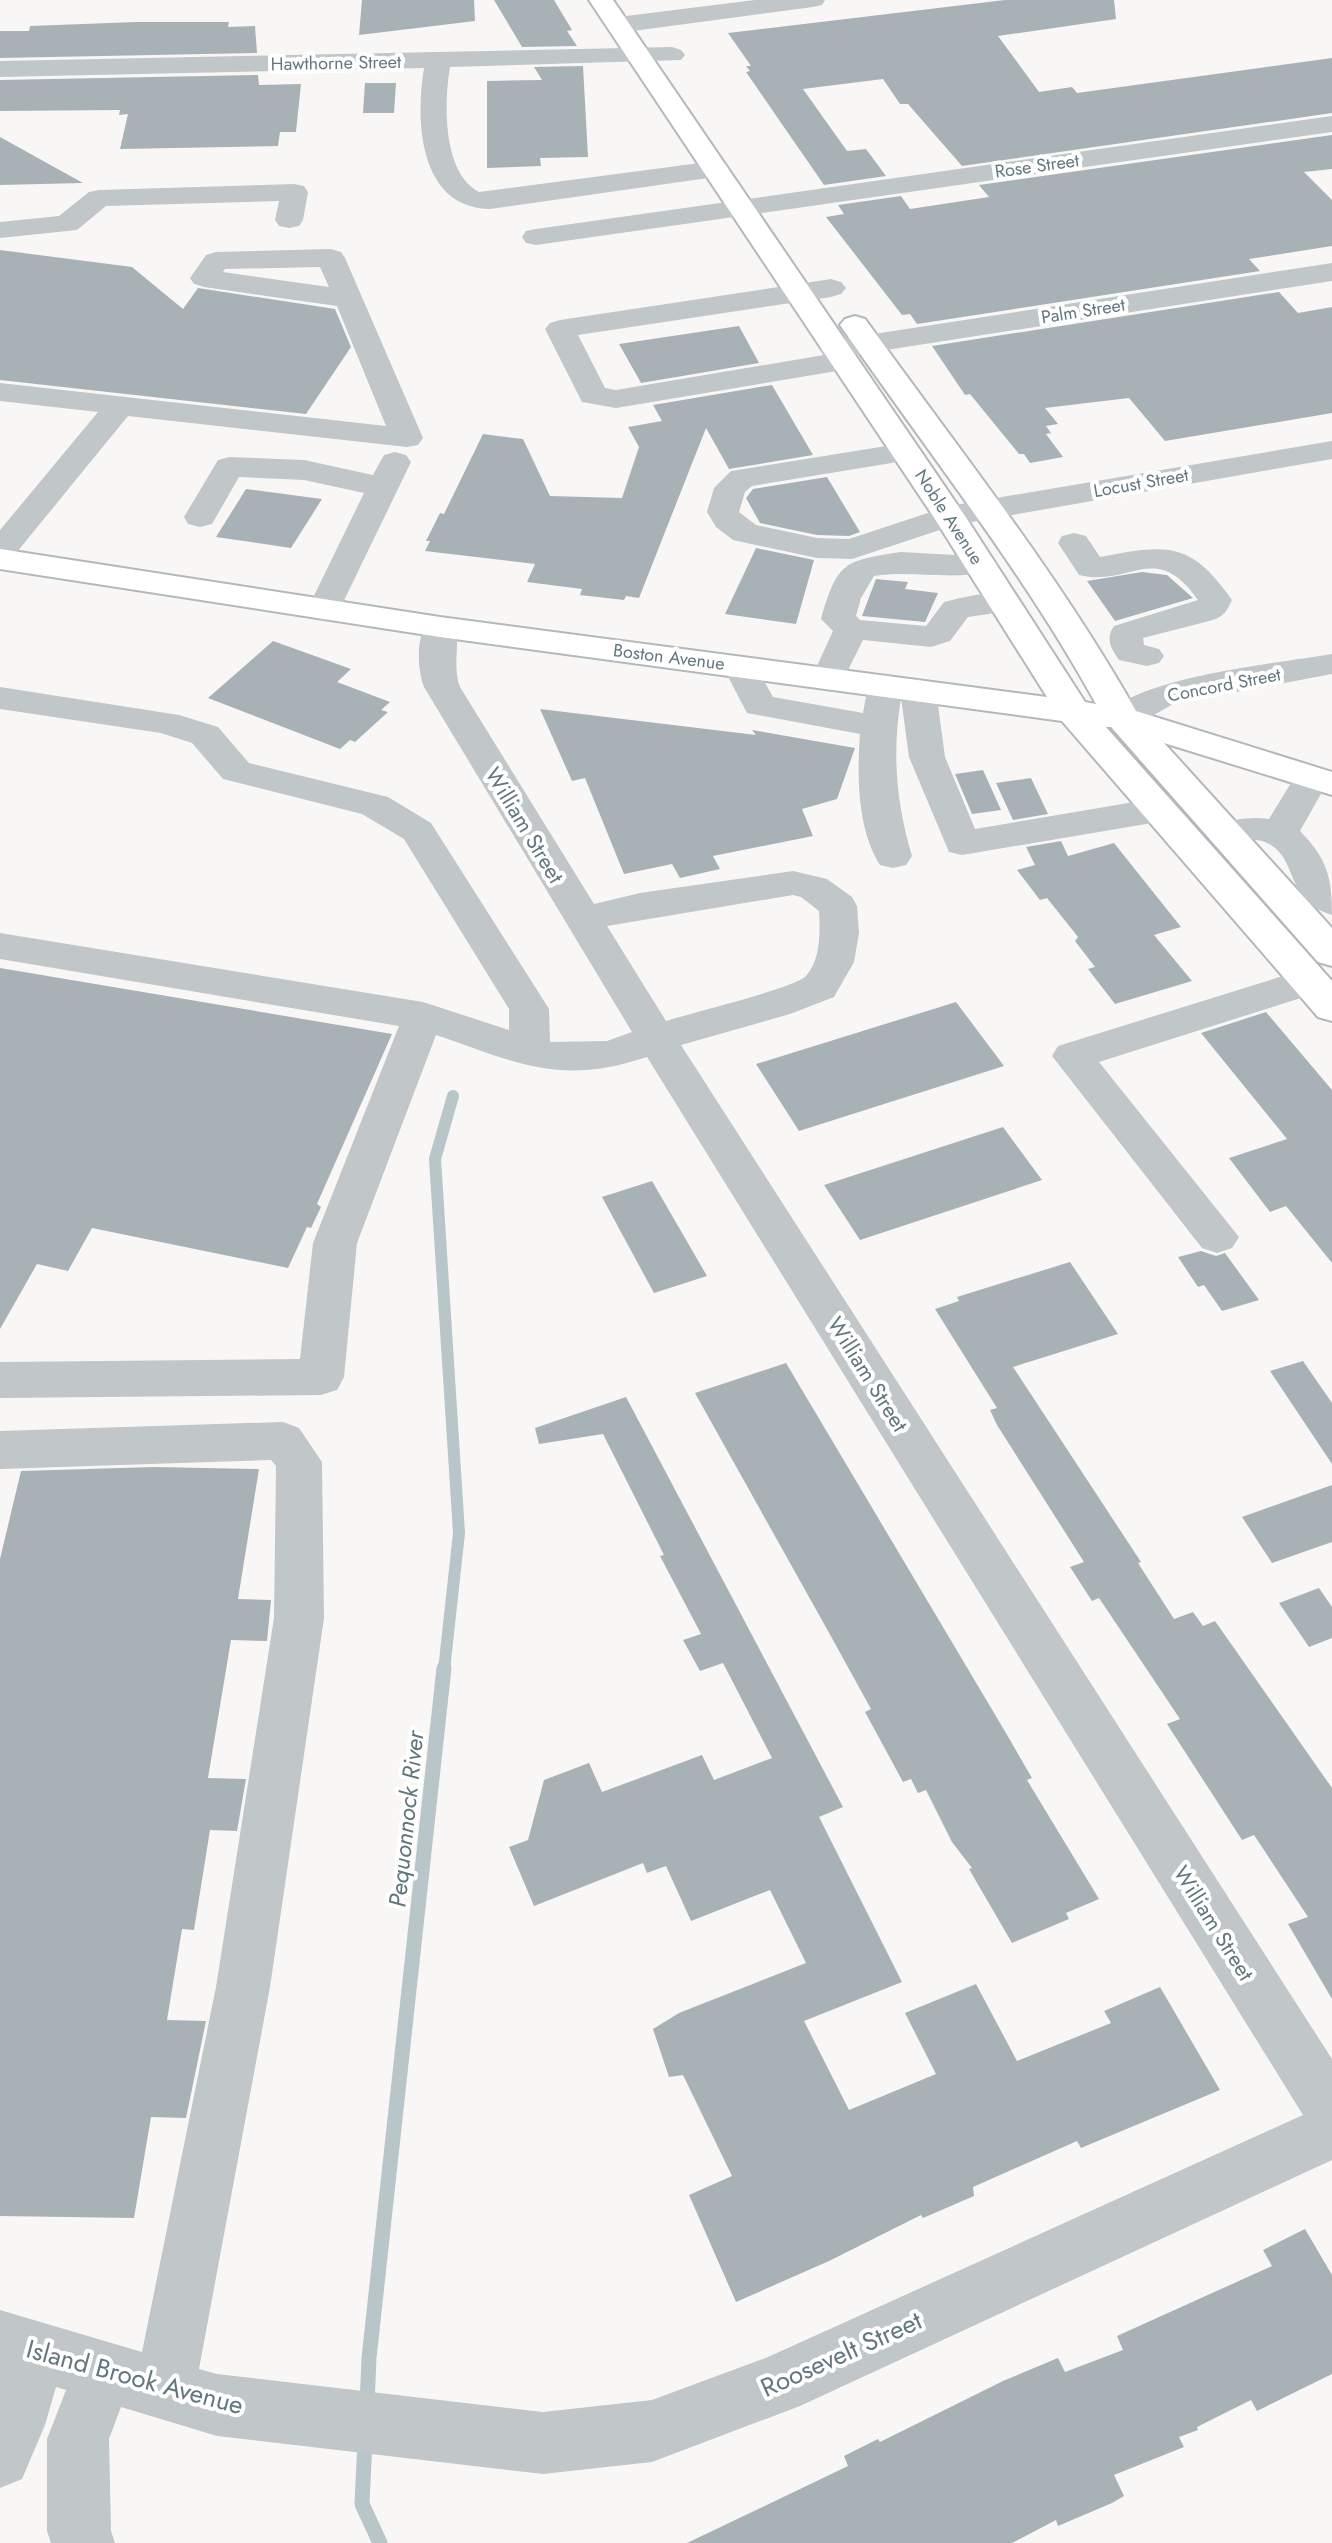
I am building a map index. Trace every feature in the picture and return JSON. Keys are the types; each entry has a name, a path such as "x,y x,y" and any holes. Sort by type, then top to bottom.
{"main road":[{"name":"Noble Avenue","path":"601,0 632,16 672,55 689,80"},
{"name":"Noble Avenue","path":"632,16 640,57 798,293 987,510 1094,668 1122,718 1225,834 1327,967"},
{"path":"757,178 790,227"},
{"name":"Noble Avenue","path":"815,264 831,288 848,351 905,452 1073,711 1158,810 1327,967"},
{"name":"Boston Avenue","path":"0,559 440,627 1122,718 1322,781"}],"street":[{"path":"632,16 813,0"},
{"name":"Hawthorne Street","path":"0,69 672,55"},
{"path":"438,61 432,94 432,132 455,190 464,198 490,201 715,169"},
{"name":"Rose Street","path":"536,237 1332,124"},
{"path":"0,230 67,224 99,198 294,192 289,220"},
{"name":"Palm Street","path":"798,293 560,329 593,395 616,399 848,351 1332,272"},
{"path":"798,293 831,288"},
{"path":"324,610 407,438 349,299"},
{"path":"0,392 407,438"},
{"path":"0,551 119,407"},
{"name":"Locust Street","path":"905,452 742,478 730,488 723,512 745,533 817,548 852,549 949,516 1332,450"},
{"path":"200,517 229,467 304,470 383,487"},
{"path":"1074,543 1091,568 1160,559 1176,561 1191,570 1215,600 1211,609 1198,614 1138,627 1126,633 1126,643 1131,653 1147,656"},
{"path":"845,624 844,598 863,568 901,562 980,564"},
{"path":"937,565 962,604"},
{"path":"828,679 845,624 856,609 863,583 869,575 918,576 932,582 947,597 962,604 1004,603"},
{"path":"845,624 931,637 942,629 951,612 962,604"},
{"name":"William Street","path":"440,627 436,672 442,687 656,1038 1332,2110"},
{"name":"Concord Street","path":"1122,718 1163,695 1332,664"},
{"path":"740,667 760,705 879,727"},
{"path":"893,856 879,808 875,763 879,727 902,688"},
{"path":"902,688 962,843 1158,810"},
{"path":"0,698 166,723 205,735 236,771 375,805 418,831 529,1009 530,1052"},
{"path":"1280,833 1322,781"},
{"path":"1225,834 1251,828 1280,833 1303,857 1314,887 1332,902"},
{"path":"0,946 423,1016 557,1058 609,1055 656,1038 776,1004 820,987 834,962 840,933 838,906 814,888 793,883 640,906 583,919"},
{"path":"1217,1237 1072,1056 1327,967"},
{"path":"0,1380 321,1377 335,1243 423,1016"},
{"path":"0,1450 283,1441 299,1462 296,1633 243,1987 165,2389"},
{"name":"Roosevelt Street","path":"319,2416 543,2443 652,2431 778,2384 1332,2131"},
{"path":"0,2457 14,2425 18,2346"},
{"name":"Island Brook Avenue","path":"18,2346 217,2405 319,2416"},
{"path":"83,2543 79,2531 78,2439 104,2371"}],"building":[{"path":"362,0 474,0 475,21 359,35"},
{"path":"494,0 554,0 572,30 567,31 577,46 522,47"},
{"path":"1005,0 1114,0 1116,19 998,36 1039,92 1072,87 1077,93 1332,58 1332,113 962,166 908,104 900,104 883,79 803,89 847,151 866,149 886,176 824,185 746,72 750,71 746,66 751,66 728,33"},
{"path":"229,22 228,27 255,26 257,53 0,58 0,31 29,31 30,26"},
{"path":"583,66 588,157 540,158 541,166 487,168 487,81 542,80 534,67"},
{"path":"258,75 259,85 301,84 296,132 280,132 278,146 120,149 128,114 119,115 120,110 0,111 0,80"},
{"path":"365,83 396,83 394,113 363,113"},
{"path":"1332,135 1332,169 1304,172 1332,200 1332,246 1249,259 1260,271 917,324 910,314 902,315 826,217 844,214 838,205 901,196 910,209 989,197 979,185"},
{"path":"0,137 83,183 0,185"},
{"path":"0,250 132,267 183,309 198,288 335,309 351,347 306,414 0,380"},
{"path":"1279,292 1298,313 1332,307 1332,413 1165,441 1129,398 1045,408 1058,424 1046,426 1051,433 1046,434 1063,457 1030,463 970,394 965,395 932,346"},
{"path":"739,326 759,363 641,383 619,344"},
{"path":"772,385 813,455 729,469 706,428 639,598 626,596 624,600 580,595 582,589 527,582 535,564 425,551 430,541 426,541 440,513 444,514 483,434 523,439 550,496 622,498 639,447 628,427 662,421 653,405"},
{"path":"827,477 860,532 849,536 817,535 760,523 746,498 753,489"},
{"path":"246,489 322,499 291,548 216,537"},
{"path":"756,548 814,560 796,624 725,614"},
{"path":"1142,572 1167,575 1193,598 1115,621 1087,581"},
{"path":"876,579 908,582 905,589 938,593 925,622 862,616"},
{"path":"273,641 351,669 337,682 390,702 381,710 388,712 355,742 350,740 340,749 208,698"},
{"path":"540,709 756,735 752,730 855,748 837,799 802,809 813,836 713,856 720,869 680,878 672,864 624,874 585,778 572,781"},
{"path":"983,770 1001,810 972,814 955,774"},
{"path":"1031,778 1048,814 1013,820 996,783"},
{"path":"1061,841 1068,856 1114,843 1181,927 1154,935 1192,981 1115,1004 1088,969 1095,967 1075,941 1078,937 1047,898 1040,900 1017,870 1035,865 1026,847"},
{"path":"0,968 392,1034 317,1204 321,1207 311,1228 307,1227 288,1268 92,1228 68,1271 37,1264 0,1329"},
{"path":"956,1002 1004,1066 799,1131 756,1064"},
{"path":"1266,1012 1332,1090 1332,1263 1286,1206 1270,1212 1229,1158 1287,1139 1201,1033"},
{"path":"1003,1127 1042,1180 860,1240 824,1185"},
{"path":"652,1181 707,1276 654,1293 602,1197"},
{"path":"1201,1251 1216,1256 1225,1253 1259,1300 1222,1311 1204,1285 1198,1287 1178,1257"},
{"path":"1070,1262 1118,1334 1013,1367 1141,1562 1138,1563 1174,1619 1193,1612 1203,1626 1215,1621 1332,1788 1332,1999 1288,1924 1308,1917 1254,1835 1242,1840 1167,1724 1180,1719 1099,1598 1092,1601 1070,1567 1084,1562 997,1425 990,1410 997,1408 935,1309 959,1301 957,1297"},
{"path":"1303,1361 1332,1403 1332,1464 1270,1371"},
{"path":"786,1363 1003,1728 1032,1778 1027,1780 1099,1899 1066,1913 1069,1919 1012,1943 969,1869 972,1868 952,1842 926,1790 918,1793 911,1779 903,1782 865,1712 871,1709 695,1393"},
{"path":"626,1397 843,1807 819,1817 902,1982 804,2021 849,2110 936,2074 905,2013 976,1984 1017,2061 1111,2023 1104,2011 1160,1987 1220,2090 1081,2148 1077,2141 973,2187 974,2196 923,2218 921,2215 829,2261 736,2302 689,2195 732,2176 683,2075 669,2077 653,2029 679,2013 806,1963 770,1890 691,1921 666,1866 647,1873 643,1863 534,1906 509,1847 528,1840 544,1780 589,1763 602,1792 702,1755 714,1780 772,1758 723,1663 700,1671 683,1640 701,1634 660,1556 664,1555 603,1434 539,1444 535,1428"},
{"path":"154,1467 259,1469 238,1599 271,1600 267,1641 231,1640 208,1778 246,1779 237,1831 210,1830 194,1930 182,1929 167,2020 206,2021 186,2118 151,2117 134,2218 0,2216 0,1559 21,1471"},
{"path":"1332,1485 1332,1542 1272,1563 1242,1517"},
{"path":"1319,1588 1332,1607 1332,1638 1309,1647 1279,1603"},
{"path":"1305,2229 1332,2275 1332,2374 1257,2411 1251,2400 1197,2427 1198,2430 1179,2437 1184,2447 1114,2475 1124,2496 1112,2503 1058,2526 1056,2520 1012,2543 687,2543 848,2466 844,2456 878,2439 880,2442 1003,2381 1058,2358 1065,2372 1123,2350 1117,2336 1272,2266 1263,2250"}],"waterway":[{"name":"Pequonnock River","path":"444,1670 459,1533 435,1159 453,1096"},
{"name":"Pequonnock River","path":"367,2405 369,2358 444,1668"},
{"name":"Pequonnock River","path":"365,2440 362,2504 380,2543"}]}
